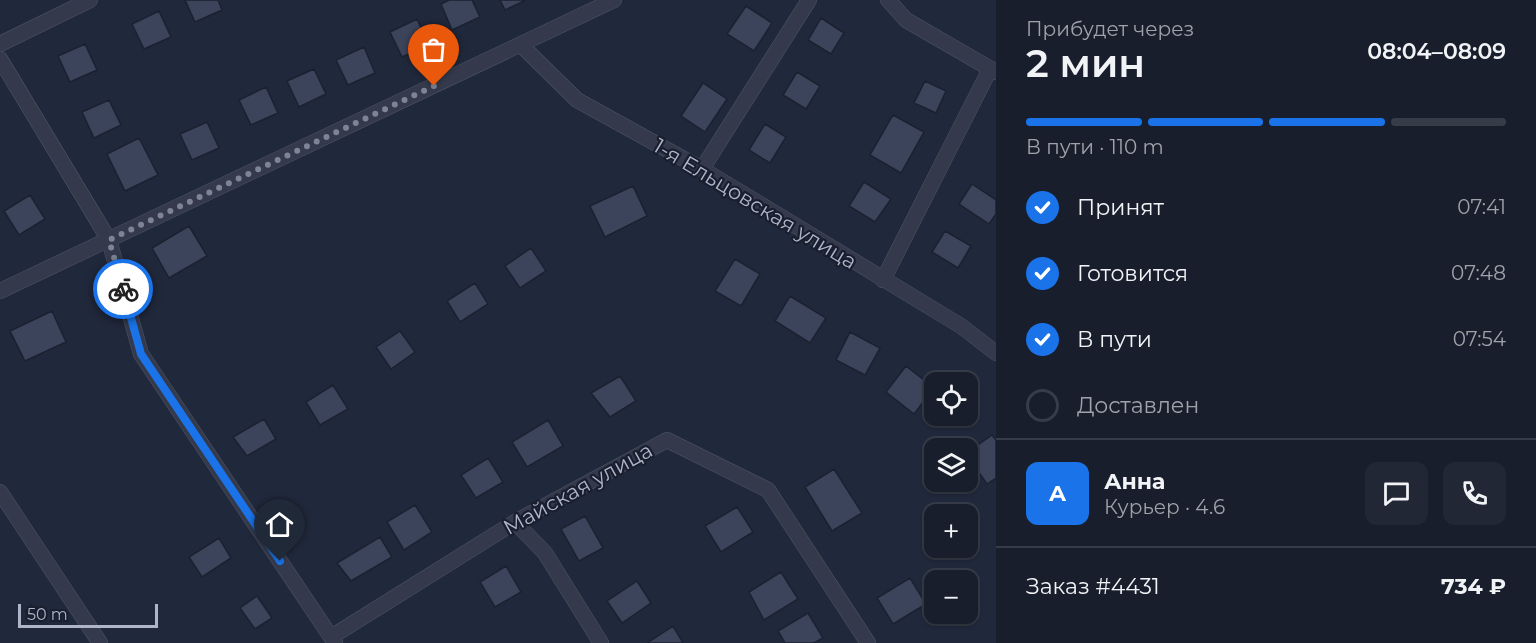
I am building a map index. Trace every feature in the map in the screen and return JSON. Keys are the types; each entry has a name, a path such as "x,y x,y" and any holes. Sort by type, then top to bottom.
{"street":[{"path":"0,44 90,0"},
{"path":"0,291 614,0"},
{"path":"702,169 809,0"},
{"path":"883,280 993,70 906,20 888,0"},
{"name":"1-я Ельцовская улица","path":"521,45 577,100 702,169 961,326 996,353"},
{"path":"0,59 109,240 141,354 333,640"},
{"name":"Майская улица","path":"333,640 515,522 667,440 768,490 868,643"},
{"path":"0,492 100,643"},
{"path":"515,522 545,553 601,643"}],"building":[{"path":"185,0 218,0 222,10 195,22"},
{"path":"449,0 472,0 480,17 452,30 441,4"},
{"path":"500,0 526,0 505,10"},
{"path":"746,6 772,23 754,51 727,34"},
{"path":"159,11 171,37 144,49 132,24"},
{"path":"821,18 844,33 831,54 808,40"},
{"path":"417,19 429,45 402,57 390,32"},
{"path":"85,44 97,70 70,82 58,56"},
{"path":"364,47 375,73 348,85 336,60"},
{"path":"314,69 326,94 299,107 287,81"},
{"path":"797,72 820,86 806,109 783,95"},
{"path":"925,81 946,91 936,113 914,103"},
{"path":"703,83 727,99 705,132 681,116"},
{"path":"266,87 278,113 251,125 239,100"},
{"path":"109,100 121,125 94,138 82,112"},
{"path":"893,115 924,132 901,173 870,155"},
{"path":"207,122 219,148 192,160 180,134"},
{"path":"765,124 786,137 770,163 749,150"},
{"path":"139,138 158,175 125,191 107,154"},
{"path":"864,182 891,199 875,222 849,206"},
{"path":"972,184 996,200 996,214 989,224 959,204"},
{"path":"633,186 647,216 605,237 590,206"},
{"path":"30,195 45,219 19,235 4,211"},
{"path":"189,226 207,256 169,278 152,248"},
{"path":"945,231 971,246 958,268 932,252"},
{"path":"531,248 546,271 520,288 505,266"},
{"path":"735,259 760,274 741,306 715,291"},
{"path":"475,283 488,304 460,322 447,301"},
{"path":"790,296 826,318 810,343 775,321"},
{"path":"52,311 66,342 25,361 10,331"},
{"path":"400,331 415,352 391,369 376,347"},
{"path":"850,332 880,348 865,375 836,360"},
{"path":"906,366 924,380 924,401 914,414 886,392"},
{"path":"620,376 636,401 610,417 591,393"},
{"path":"333,385 348,409 320,425 306,402"},
{"path":"264,419 276,439 247,456 233,437"},
{"path":"548,420 563,446 527,467 512,442"},
{"path":"992,435 996,440 996,478 987,484 978,471 978,445"},
{"path":"488,458 503,482 476,498 461,475"},
{"path":"834,469 862,513 832,531 805,487"},
{"path":"415,505 432,532 404,550 387,522"},
{"path":"737,507 753,532 721,552 705,526"},
{"path":"585,516 603,548 579,561 561,529"},
{"path":"380,537 392,557 351,581 337,563"},
{"path":"219,538 231,558 202,577 189,557"},
{"path":"506,566 521,592 495,607 480,582"},
{"path":"781,572 798,599 764,620 749,592"},
{"path":"910,578 924,601 924,605 893,624 877,598"},
{"path":"637,581 651,603 622,623 607,601"},
{"path":"257,596 272,618 255,629 240,608"},
{"path":"808,613 823,638 814,643 785,643 778,631"},
{"path":"673,626 683,643 647,643"}],"way so far":[{"path":"123,289 109,240 434,86"}],"route":[{"path":"123,289 141,354 280,561"}]}
